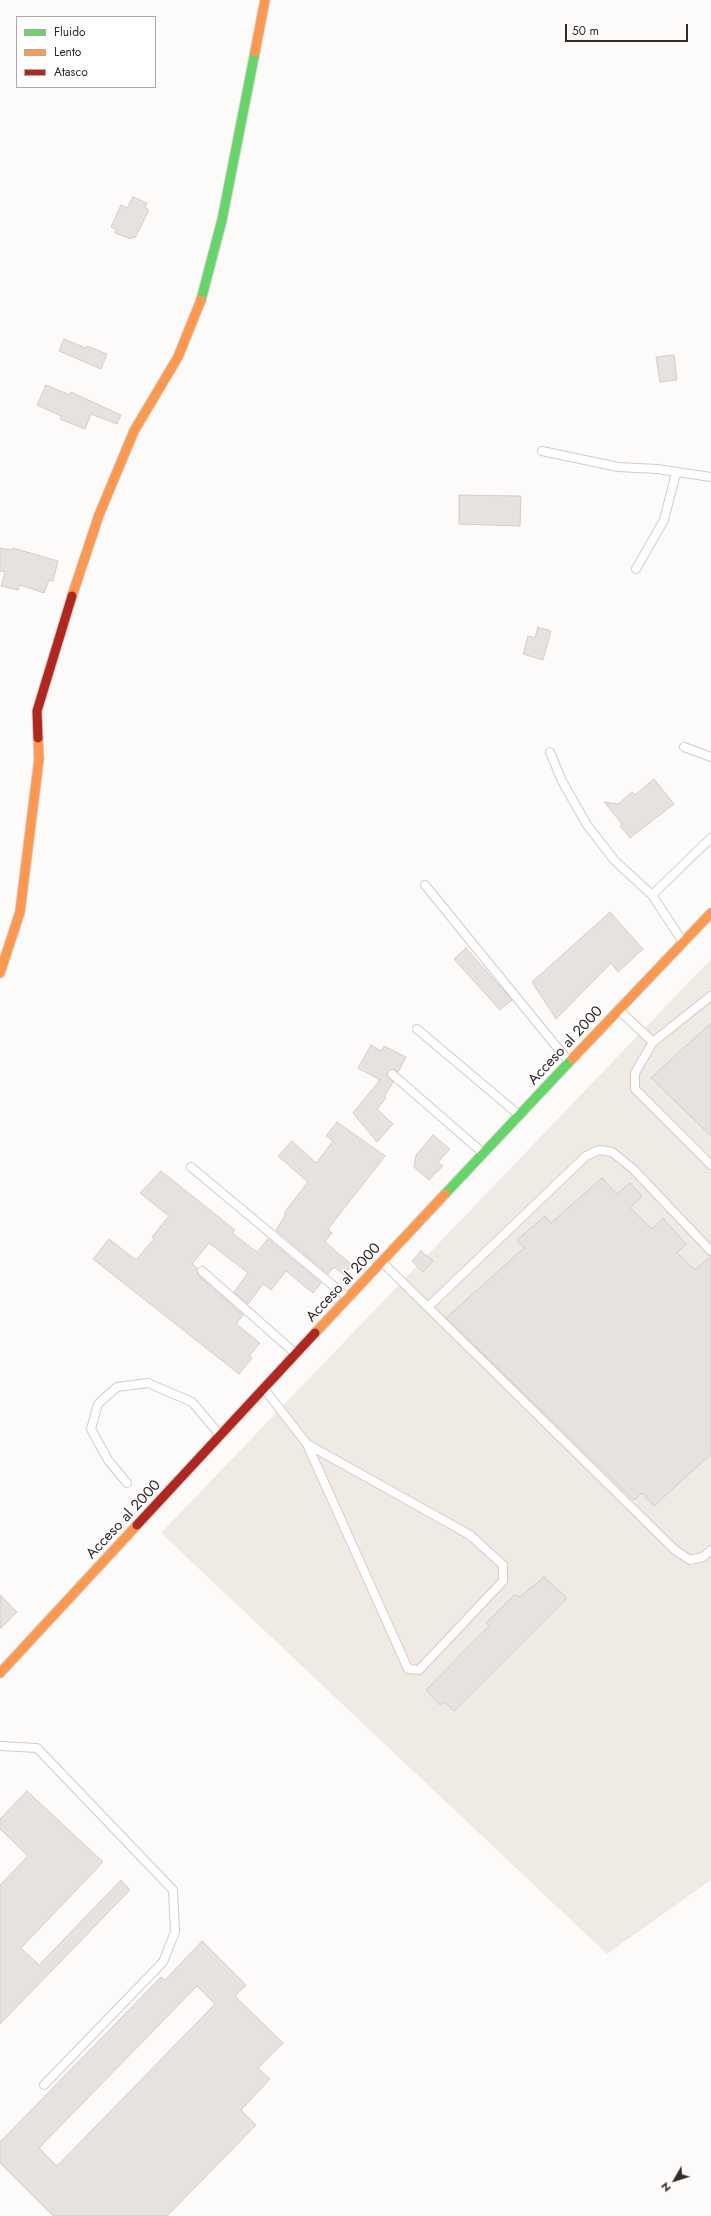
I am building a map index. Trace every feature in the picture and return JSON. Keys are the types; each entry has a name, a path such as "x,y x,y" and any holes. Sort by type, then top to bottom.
{"street":[{"path":"0,973 20,912 39,759 37,711 51,662 99,515 134,431 178,357 200,304 222,220 265,0"},
{"name":"Acceso al 2000","path":"0,1673 519,1115 711,913"}],"lane":[{"path":"542,451 618,467 711,477"},
{"path":"636,569 664,520 676,473"},
{"path":"684,747 711,757"},
{"path":"550,752 562,781 587,825 615,861 652,895 683,943"},
{"path":"652,895 711,838"},
{"path":"425,886 570,1062"},
{"path":"711,996 653,1042 635,1073 635,1089 711,1165"},
{"path":"619,1010 653,1042"},
{"path":"417,1029 519,1115"},
{"path":"392,1074 483,1154"},
{"path":"428,1307 586,1156 599,1150 612,1152 633,1169 711,1251"},
{"path":"191,1167 349,1298"},
{"path":"382,1262 675,1550 690,1560 703,1557 711,1550"},
{"path":"202,1271 296,1355"},
{"path":"127,1483 108,1460 91,1429 98,1404 117,1387 148,1383 192,1402 221,1435"},
{"path":"264,1389 307,1444 408,1669 419,1670 503,1581 503,1565 470,1535 307,1444"},
{"path":"0,1746 37,1748 174,1890 175,1932 163,1962 44,2085"}],"shaded area":[{"path":"711,959 711,1880 607,1954 161,1533"}],"building":[{"path":"133,197 147,203 145,208 149,210 135,238 132,237 131,239 115,233 116,230 111,227 121,205 127,208"},
{"path":"64,339 86,348 87,346 107,354 101,369 59,351"},
{"path":"674,355 677,380 660,382 656,357"},
{"path":"46,385 70,395 71,392 121,415 117,424 91,414 85,429 60,419 61,416 37,405"},
{"path":"459,495 521,496 520,526 459,524"},
{"path":"0,548 12,550 13,548 58,561 53,581 49,580 44,593 20,585 18,590 1,586 5,572 0,571"},
{"path":"538,627 551,631 543,660 523,654 528,636 535,638"},
{"path":"654,779 674,804 630,838 620,826 622,824 604,802 618,804 632,792 635,795"},
{"path":"610,912 643,949 618,972 611,963 556,1019 532,982"},
{"path":"466,948 512,1000 500,1010 454,959"},
{"path":"711,1023 711,1136 651,1078"},
{"path":"371,1045 381,1051 384,1046 406,1057 398,1072 393,1069 387,1073 387,1076 393,1082 384,1097 386,1098 377,1109 393,1124 377,1142 353,1113 380,1080 358,1068"},
{"path":"337,1122 385,1156 328,1229 332,1233 325,1242 352,1265 344,1275 334,1267 328,1274 276,1230 286,1214 284,1213 308,1182 278,1156 292,1141 316,1163 333,1141 326,1136"},
{"path":"433,1135 450,1149 438,1162 443,1166 429,1180 414,1167 416,1155"},
{"path":"161,1171 235,1230 232,1233 257,1252 268,1239 321,1283 313,1293 286,1271 271,1290 263,1284 248,1304 234,1292 248,1273 209,1243 192,1264 197,1268 198,1275 243,1315 236,1324 260,1343 249,1356 252,1358 239,1374 93,1259 109,1239 136,1260 154,1239 152,1237 169,1216 140,1193"},
{"path":"602,1178 617,1194 630,1183 642,1196 630,1208 652,1229 663,1218 686,1244 677,1253 695,1270 711,1256 711,1454 654,1506 642,1493 634,1500 446,1318 524,1248 517,1240 545,1216 551,1223"},
{"path":"421,1251 433,1261 423,1272 412,1261"},
{"path":"544,1577 567,1598 454,1711 444,1702 440,1705 426,1690 489,1626 486,1623 514,1595 520,1597"},
{"path":"0,1595 17,1612 0,1629"},
{"path":"27,1791 103,1862 21,1948 39,1965 121,1880 130,1890 0,2024 0,1885 28,1856 0,1829 0,1819"},
{"path":"202,1941 246,1985 235,1996 283,2043 258,2068 270,2079 241,2110 256,2125 167,2216 53,2216 0,2163 0,2142 161,1977 165,1980","holes":["197,1986 215,2004 57,2166 39,2148"]}],"traffic: fast":[{"path":"201,300 222,220 255,52"},
{"path":"445,1194 572,1059"}],"traffic: slow":[{"path":"255,52 265,0"},
{"path":"72,596 99,515 134,431 178,357 201,300"},
{"path":"0,973 20,912 39,759 38,738"},
{"path":"572,1059 711,913"},
{"path":"315,1333 445,1194"},
{"path":"0,1673 137,1525"}],"traffic: jam":[{"path":"38,738 37,711 72,596"},
{"path":"137,1525 315,1333"}]}
